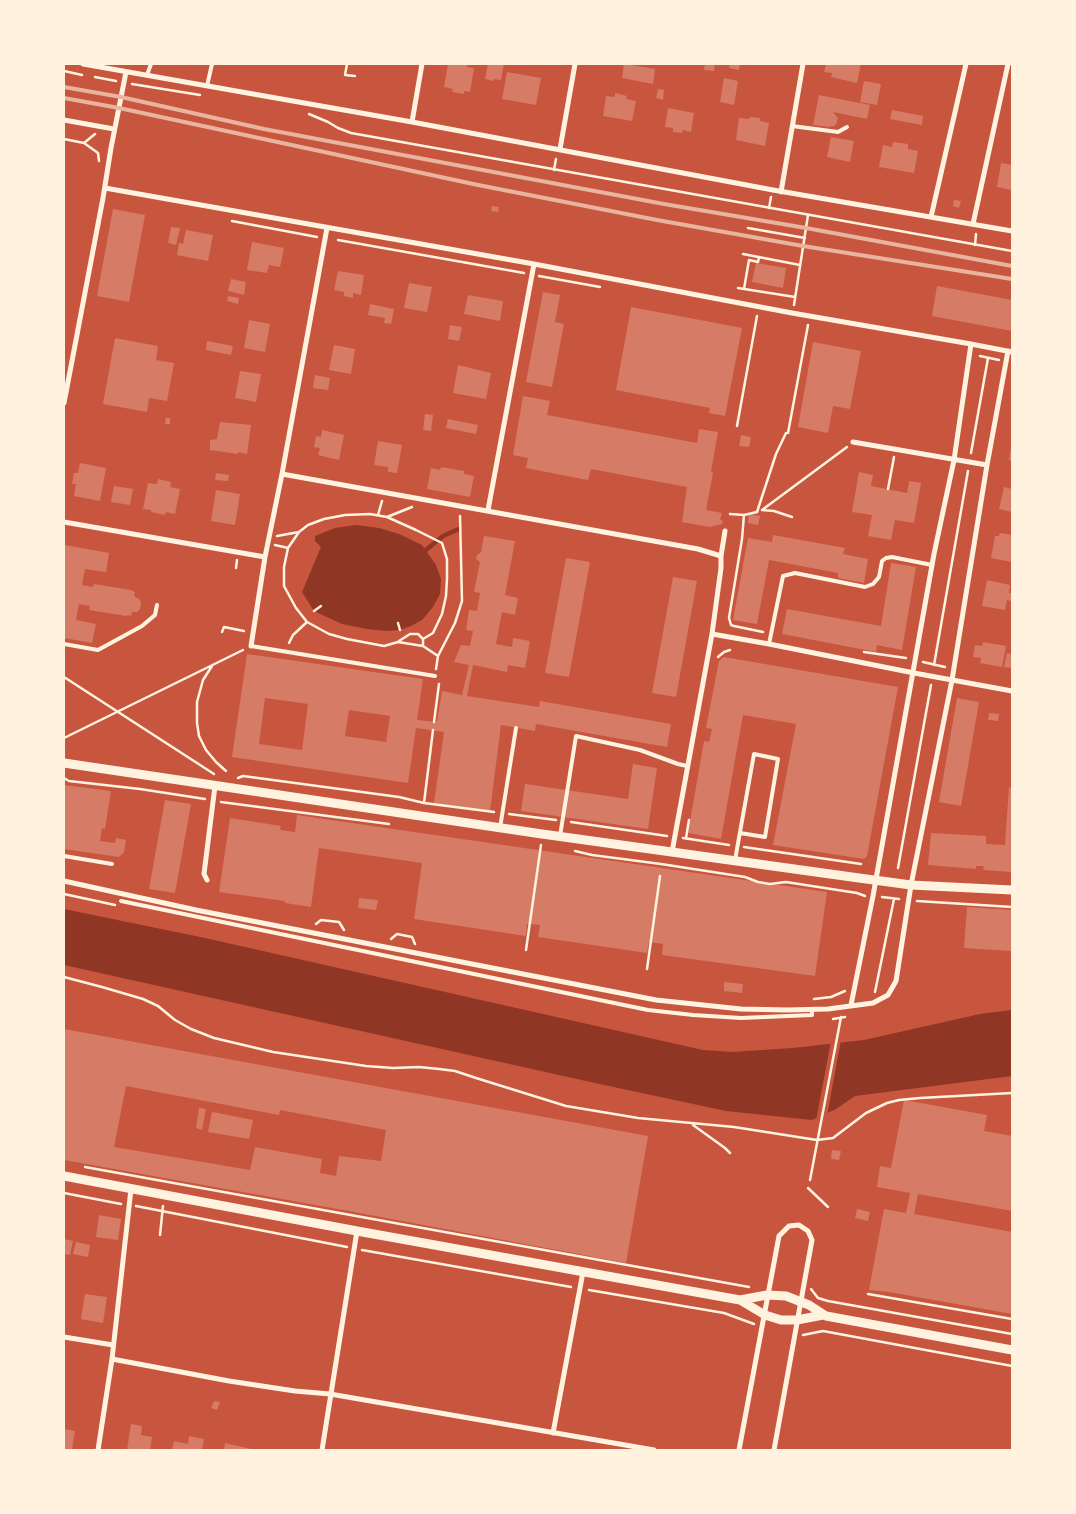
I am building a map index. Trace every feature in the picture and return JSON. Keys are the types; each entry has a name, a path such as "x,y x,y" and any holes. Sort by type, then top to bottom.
{"street":[{"path":"83,64 412,122 781,192 1012,231"},
{"path":"412,122 422,64"},
{"path":"560,150 575,64"},
{"path":"781,192 803,64"},
{"path":"931,217 966,64"},
{"path":"973,224 1008,64"},
{"path":"64,403 126,72"},
{"path":"64,120 114,129"},
{"path":"64,881 196,910 656,1000 740,1008 787,1010 828,1009 872,1003 888,995 896,981 911,885 952,680 987,465 1010,352 534,264 105,188"},
{"path":"251,646 265,557 282,474 326,228"},
{"path":"488,510 534,264"},
{"path":"851,1005 914,673 932,565 954,460 971,344"},
{"path":"853,442 987,465"},
{"path":"282,474 698,549 721,556"},
{"path":"64,522 265,557"},
{"path":"672,852 712,634 722,568 721,556 725,531"},
{"path":"712,634 1012,691"},
{"path":"64,763 500,828 911,885 1012,890"},
{"path":"207,880 204,874 216,786"},
{"path":"64,1176 740,1300 768,1295 786,1296 817,1310 823,1315"},
{"path":"98,1450 112,1359 132,1189"},
{"path":"739,1450 779,1236 789,1226 799,1225 808,1231 812,1240 774,1450"},
{"path":"322,1450 358,1231"},
{"path":"554,1433 583,1272"},
{"path":"740,1300 765,1315 781,1320 797,1320 823,1315 1012,1350"},
{"path":"64,1337 113,1346"},
{"path":"112,1359 286,1390 330,1394 654,1450"}],"lane":[{"path":"147,76 151,64"},
{"path":"207,86 212,64"},
{"path":"792,126 838,132 847,127"},
{"path":"769,644 782,576 795,573 865,587 873,584 878,577 882,561 886,558 892,557 932,565"},
{"path":"64,644 98,650 142,626 156,615 157,605"},
{"path":"251,646 435,676"},
{"path":"500,828 516,728"},
{"path":"560,836 576,736 640,750 687,766"},
{"path":"735,860 754,754 778,759 765,837 740,833"},
{"path":"64,856 112,864"},
{"path":"121,901 648,1010 741,1018 812,1015 812,1009"},
{"path":"740,1008 741,1018"}],"path":[{"path":"347,64 345,75 354,76"},
{"path":"124,82 202,96"},
{"path":"300,113 310,114 351,133 1012,251"},
{"path":"64,139 84,143 98,153 99,161"},
{"path":"792,313 808,215"},
{"path":"232,221 606,288"},
{"path":"748,228 805,238"},
{"path":"743,254 800,265"},
{"path":"744,289 749,260 758,262 759,257"},
{"path":"738,288 795,297"},
{"path":"738,426 757,316"},
{"path":"757,512 776,454 787,433 808,325"},
{"path":"969,354 1007,362"},
{"path":"898,868 988,358"},
{"path":"730,514 744,515 762,510 853,442"},
{"path":"888,489 894,460"},
{"path":"378,515 382,502"},
{"path":"387,517 412,507"},
{"path":"762,510 774,511 792,517"},
{"path":"423,646 424,639 433,633 442,614 446,596 446,560 442,543 387,517 370,514 345,515 324,519 308,525 299,532 288,548 284,567 284,586 296,608 307,622 329,634 384,646 398,642 410,634 418,634 424,639"},
{"path":"734,626 728,618 742,539 744,515"},
{"path":"435,676 438,656 455,623 462,601 460,516"},
{"path":"276,536 299,532"},
{"path":"274,544 288,548"},
{"path":"314,611 322,606"},
{"path":"287,653 293,634 307,622"},
{"path":"398,623 400,630"},
{"path":"222,632 224,627 253,632"},
{"path":"398,642 423,646 438,656"},
{"path":"64,738 251,646"},
{"path":"916,660 954,668"},
{"path":"212,665 203,680 197,702 197,722 199,736 206,750 226,770"},
{"path":"434,722 440,676"},
{"path":"64,677 212,773"},
{"path":"424,803 433,730"},
{"path":"235,780 243,776 860,864"},
{"path":"526,950 542,844"},
{"path":"646,969 660,876"},
{"path":"872,1003 894,899"},
{"path":"311,924 316,924 321,920 338,922 347,932"},
{"path":"390,939 397,934 412,937 415,944 421,947"},
{"path":"64,977 102,986 143,999 158,1006 190,1029 214,1038 273,1052 339,1063 393,1068 419,1067 455,1071 566,1106 638,1118 734,1128 817,1140 833,1138 866,1113 887,1103 920,1098 1012,1093"},
{"path":"807,1000 831,998 839,995 847,988"},
{"path":"810,1180 840,1018"},
{"path":"692,1124 730,1153"},
{"path":"82,1167 729,1284 753,1287 760,1286 764,1281 770,1282"},
{"path":"808,1188 828,1207"},
{"path":"64,1193 354,1248 724,1313 762,1327"},
{"path":"160,1235 162,1211"},
{"path":"803,1288 812,1290 818,1298 828,1301 1012,1334"},
{"path":"868,1294 1012,1319"},
{"path":"795,1335 823,1331 1012,1366"}],"shaded area":[{"path":"356,525 379,528 399,534 422,545 436,565 441,579 440,594 433,607 422,620 400,630 386,631 342,624 314,611 302,592 321,547 315,541 315,536 335,528"},
{"path":"64,909 205,938 703,1050 732,1052 793,1048 864,1040 980,1014 1012,1010 1012,1076 855,1096 836,1109 812,1120 726,1111 64,965"}],"pier":[{"path":"841,1040 827,1116 816,1121 831,1041"}],"building":[{"path":"448,64 468,64 467,67 474,68 470,92 464,91 464,94 452,92 453,89 444,87"},
{"path":"488,64 504,64 501,80 485,79"},
{"path":"624,64 655,69 653,84 622,78"},
{"path":"705,64 715,64 714,71 704,70"},
{"path":"730,64 740,64 739,70 729,68"},
{"path":"826,64 861,64 857,83 831,77 832,73 824,72"},
{"path":"507,72 541,78 536,105 502,99"},
{"path":"724,78 738,81 734,105 720,102"},
{"path":"864,81 881,84 877,105 860,102"},
{"path":"658,89 664,90 663,100 656,98"},
{"path":"615,93 627,96 626,99 636,101 632,121 603,116 606,96 615,97"},
{"path":"819,95 870,105 867,119 833,112 838,118 834,126 813,125"},
{"path":"668,108 694,113 691,132 683,130 682,133 673,132 673,128 665,127"},
{"path":"892,110 923,116 922,125 890,119"},
{"path":"750,117 760,118 760,121 769,123 765,146 736,140 739,118 749,119"},
{"path":"831,137 854,141 850,162 827,157"},
{"path":"893,142 908,144 908,149 918,151 914,173 879,167 883,145 892,147"},
{"path":"1001,163 1012,165 1012,190 997,187"},
{"path":"954,200 961,201 959,208 953,206"},
{"path":"492,206 499,207 498,212 491,211"},
{"path":"113,209 145,215 129,302 97,296"},
{"path":"171,227 180,228 176,245 168,243"},
{"path":"186,230 213,235 208,261 177,255 179,243 183,244"},
{"path":"252,242 284,248 280,267 269,265 267,273 247,270"},
{"path":"756,263 786,268 783,288 752,282"},
{"path":"338,271 364,275 361,295 353,293 353,298 344,296 344,292 334,290"},
{"path":"231,279 246,282 244,295 228,291"},
{"path":"409,283 432,287 427,312 404,308"},
{"path":"937,286 1012,300 1012,331 932,316"},
{"path":"543,292 560,295 555,322 564,324 552,387 526,382"},
{"path":"468,295 503,301 500,321 464,314"},
{"path":"228,296 239,298 238,304 227,301"},
{"path":"370,304 394,309 391,324 384,323 385,318 368,315"},
{"path":"631,307 742,328 725,416 709,413 710,408 616,390"},
{"path":"249,320 270,324 265,352 244,348"},
{"path":"450,325 462,327 459,341 448,339"},
{"path":"115,338 158,346 156,360 174,363 167,401 149,398 147,412 103,404"},
{"path":"207,341 233,346 231,355 206,350"},
{"path":"813,342 861,351 850,409 833,406 828,433 798,427"},
{"path":"334,345 355,349 351,374 329,370"},
{"path":"458,365 491,373 486,399 453,393"},
{"path":"240,371 261,374 256,402 235,398"},
{"path":"315,375 330,378 328,390 313,388"},
{"path":"523,396 550,401 547,415 697,443 699,429 718,432 706,510 722,513 720,520 723,521 722,524 710,527 682,522 687,487 591,469 588,480 526,468 528,458 513,455"},
{"path":"425,414 433,415 431,431 423,430"},
{"path":"166,418 170,418 170,424 165,424"},
{"path":"448,419 478,425 476,434 446,428"},
{"path":"220,422 251,425 247,454 210,450 210,440 217,439"},
{"path":"322,430 344,435 339,460 318,455 320,448 314,447 316,436 321,437"},
{"path":"741,435 751,437 749,447 739,446"},
{"path":"378,441 402,445 397,473 388,472 388,467 374,465"},
{"path":"1012,448 1012,461 1009,460"},
{"path":"80,463 106,468 100,501 74,496 76,484 72,484 74,473 78,473"},
{"path":"441,467 464,471 464,474 474,476 470,497 427,489 431,468 440,470"},
{"path":"859,472 873,475 871,486 907,493 909,481 921,483 914,523 895,520 891,540 868,536 872,515 852,512"},
{"path":"216,473 229,475 228,481 215,480"},
{"path":"158,479 171,482 170,487 180,489 175,514 166,512 165,515 143,509 148,483 157,484"},
{"path":"114,486 133,489 130,505 111,502"},
{"path":"1004,487 1012,489 1012,512 999,509"},
{"path":"216,490 240,494 235,525 211,521"},
{"path":"749,514 760,516 758,525 748,523"},
{"path":"1000,533 1012,535 1012,562 991,558 995,536 999,536"},
{"path":"773,535 845,548 843,554 868,559 864,583 838,578 838,573 769,560 757,624 733,620 748,538 772,542"},
{"path":"484,536 515,541 505,595 518,598 515,615 502,612 496,644 512,647 513,638 530,641 525,668 508,665 507,672 473,665 467,696 539,707 540,701 671,724 667,747 536,724 535,731 501,725 490,811 434,803 444,732 416,728 408,783 232,757 247,654 423,679 417,720 437,722 442,691 462,695 469,665 454,662 461,645 470,646 473,631 466,630 469,610 477,611 480,593 474,592 480,562 476,559 477,555 481,552","holes":["265,698 308,704 302,750 259,744","349,710 390,716 386,742 345,736"]},
{"path":"65,545 109,553 106,572 85,569 82,585 93,587 94,584 131,590 135,592 134,596 141,603 140,609 137,612 132,612 131,616 89,610 90,606 79,604 76,620 96,624 92,643 64,638"},
{"path":"566,558 590,562 569,677 545,673"},
{"path":"891,563 916,567 902,650 877,645 876,652 782,634 787,609 881,626"},
{"path":"673,577 697,581 676,697 652,693"},
{"path":"987,580 1010,585 1011,601 1007,600 1005,610 982,606"},
{"path":"983,642 1006,646 1002,667 980,663 981,658 973,657 975,645 982,646"},
{"path":"1007,653 1012,654 1012,668 1004,667"},
{"path":"724,657 898,687 867,856 864,859 773,845 796,724 743,715 721,839 688,833 704,741 709,742 712,729 706,728 719,661"},
{"path":"957,698 979,702 961,806 939,802"},
{"path":"989,713 999,714 998,721 988,720"},
{"path":"633,764 657,768 648,829 521,811 525,784 628,799"},
{"path":"64,785 111,791 105,829 102,828 100,841 115,843 116,838 126,840 124,852 119,857 64,849"},
{"path":"1009,787 1012,788 1012,872 983,870 984,866 976,866 976,869 928,865 931,833 986,836 986,844 1005,845"},
{"path":"165,800 191,804 175,893 149,889"},
{"path":"297,815 827,892 815,976 662,955 663,944 649,942 647,953 538,937 540,925 527,924 526,936 414,919 422,863 319,848 311,907 285,903 285,901 219,892 230,818 281,826 280,830 295,832"},
{"path":"359,898 378,900 376,910 358,908"},
{"path":"967,907 1012,910 1012,951 964,948"},
{"path":"724,982 743,984 742,993 724,991"},
{"path":"64,1029 648,1136 626,1263 64,1160","holes":["126,1086 279,1115 280,1110 386,1130 381,1161 339,1156 336,1176 320,1173 322,1159 255,1147 250,1170 114,1147"]},
{"path":"904,1100 987,1115 984,1131 1012,1136 1012,1211 918,1194 914,1214 1012,1232 1012,1314 869,1290 884,1209 906,1213 910,1193 877,1187 880,1166 891,1168"},
{"path":"199,1108 206,1109 202,1130 196,1128"},
{"path":"212,1112 253,1120 249,1139 208,1132"},
{"path":"832,1150 841,1151 839,1160 831,1159"},
{"path":"857,1209 870,1212 868,1221 855,1218"},
{"path":"99,1215 121,1219 118,1240 96,1237"},
{"path":"64,1239 73,1241 70,1255 64,1254"},
{"path":"76,1242 90,1245 88,1257 73,1254"},
{"path":"85,1294 107,1297 103,1323 81,1319"},
{"path":"214,1401 220,1402 217,1410 211,1408"},
{"path":"131,1424 142,1426 141,1435 152,1437 150,1450 127,1450"},
{"path":"64,1429 75,1431 72,1450 64,1450"},
{"path":"189,1436 204,1439 202,1450 172,1450 174,1441 188,1444"},
{"path":"225,1443 251,1449 251,1450 224,1450"}],"waterway":[{"path":"426,550 443,536 459,529"}],"railway":[{"path":"64,87 121,97 264,129 664,204 1012,266"},
{"path":"64,98 119,108 478,185 657,220 803,246 1012,279"}]}
